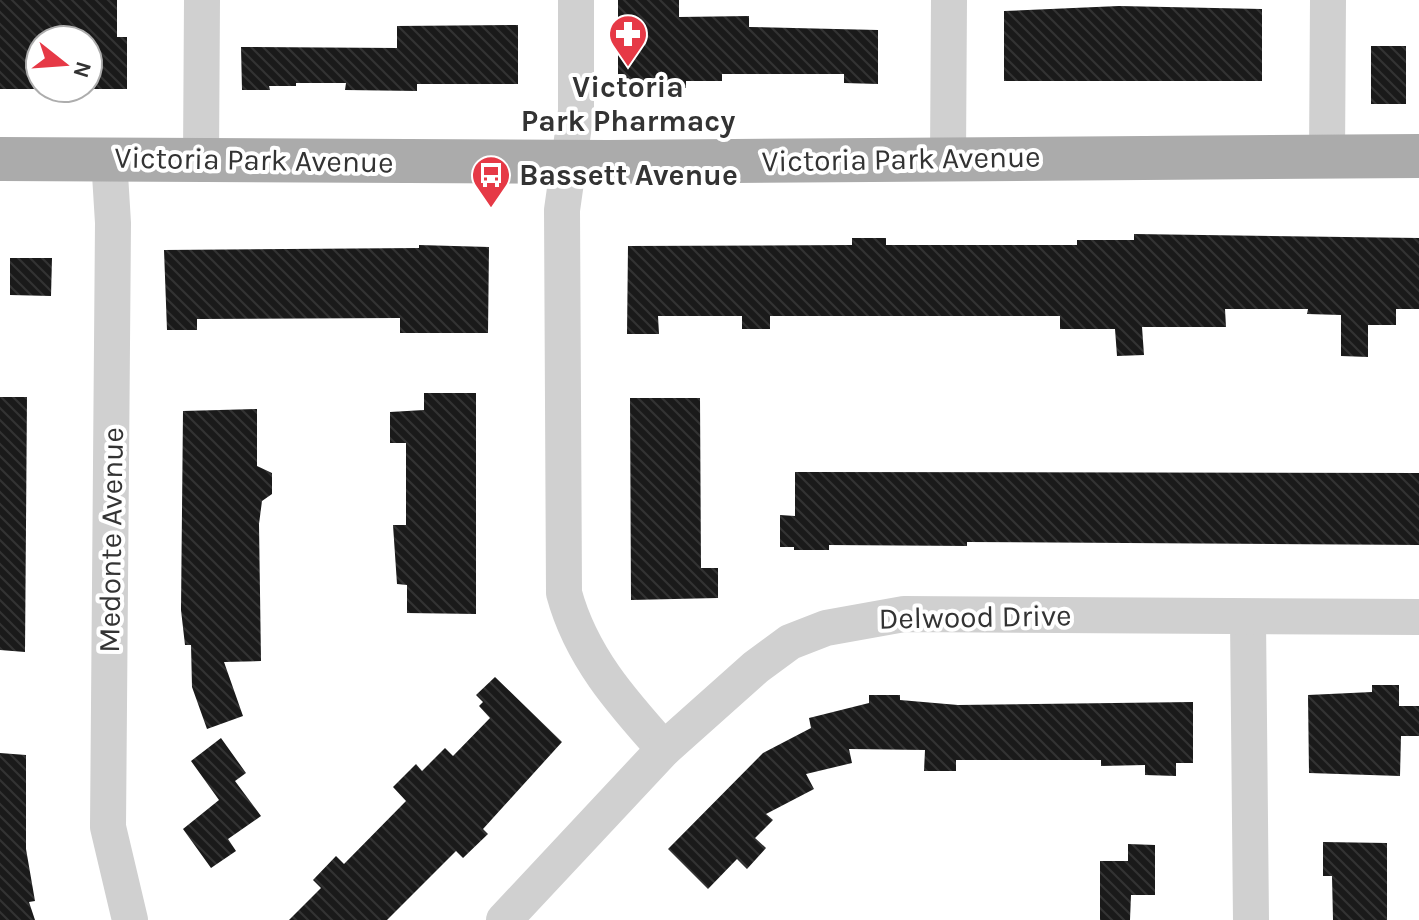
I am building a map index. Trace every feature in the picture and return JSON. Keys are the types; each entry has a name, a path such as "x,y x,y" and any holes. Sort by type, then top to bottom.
{"main road":[{"name":"Victoria Park Avenue","path":"0,159 569,162 1419,156"}],"street":[{"path":"201,158 202,0"},
{"path":"576,0 576,111 562,210 564,593 573,624 586,651 615,692 664,749"},
{"path":"948,157 949,0"},
{"path":"1327,157 1328,0"},
{"name":"Medonte Avenue","path":"109,158 113,239 108,827 130,920"},
{"name":"Delwood Drive","path":"504,920 664,749 756,667 790,642 865,618 920,614 1248,619 1419,617"},
{"path":"1248,619 1251,920"}],"building":[{"path":"0,0 117,0 117,37 127,37 127,89 104,89 104,24 24,24 24,89 0,89"},
{"path":"618,0 679,0 679,17 749,16 749,27 878,30 878,84 844,83 844,74 722,74 722,81 686,81 686,88 618,88"},
{"path":"1119,6 1262,9 1262,81 1004,81 1004,11"},
{"path":"518,25 518,84 417,84 417,91 345,90 346,83 296,83 296,86 269,86 270,90 242,90 241,47 397,48 397,26"},
{"path":"1371,46 1406,46 1406,104 1371,104"},
{"path":"1134,234 1419,238 1419,309 1396,309 1396,325 1368,325 1368,357 1341,356 1341,315 1307,314 1308,309 1225,309 1226,327 1142,327 1144,355 1117,356 1115,329 1060,329 1060,316 770,316 770,329 742,329 742,316 658,316 659,334 627,334 628,246 852,245 852,238 886,238 886,245 1077,245 1077,240 1134,240"},
{"path":"419,245 489,247 488,333 400,333 400,318 197,319 197,330 167,330 164,250 419,248"},
{"path":"10,258 52,258 51,296 10,295"},
{"path":"424,393 476,393 476,614 407,613 407,585 397,584 393,525 406,525 406,443 390,443 390,412 424,410"},
{"path":"0,397 27,397 25,652 0,650"},
{"path":"630,398 700,398 701,568 718,568 718,598 631,600"},
{"path":"257,409 257,466 272,473 272,494 262,501 259,524 261,661 224,662 243,716 207,729 192,687 191,645 185,645 181,610 183,411"},
{"path":"795,472 1419,473 1419,545 967,542 967,546 829,545 829,550 794,550 794,547 780,547 780,515 795,516"},
{"path":"495,677 562,742 483,829 488,834 463,858 456,851 387,920 289,920 321,888 313,880 336,856 344,864 406,801 393,787 416,764 422,771 445,748 453,756 490,718 479,706 483,702 476,695"},
{"path":"1372,685 1399,685 1399,706 1419,706 1419,736 1401,736 1400,776 1309,773 1308,695 1372,692"},
{"path":"869,695 900,695 900,700 958,705 1193,702 1193,763 1176,763 1176,776 1145,775 1145,765 1101,766 1101,760 956,760 956,771 924,771 925,750 849,749 852,763 806,774 814,789 766,814 773,820 755,838 766,848 747,869 737,859 708,889 668,849 763,753 811,728 809,718 869,703"},
{"path":"221,738 246,773 235,781 261,816 228,839 236,851 211,868 183,829 219,800 191,761"},
{"path":"0,753 26,755 26,849 35,901 29,902 35,920 0,920"},
{"path":"1323,842 1387,843 1387,920 1333,920 1332,876 1323,876"},
{"path":"1128,844 1155,845 1155,895 1131,895 1130,920 1100,920 1100,861 1128,861"}],"place":[{"name":"Victoria Park Pharmacy","path":"628,68"},
{"name":"Bassett Avenue","path":"491,209"}]}
